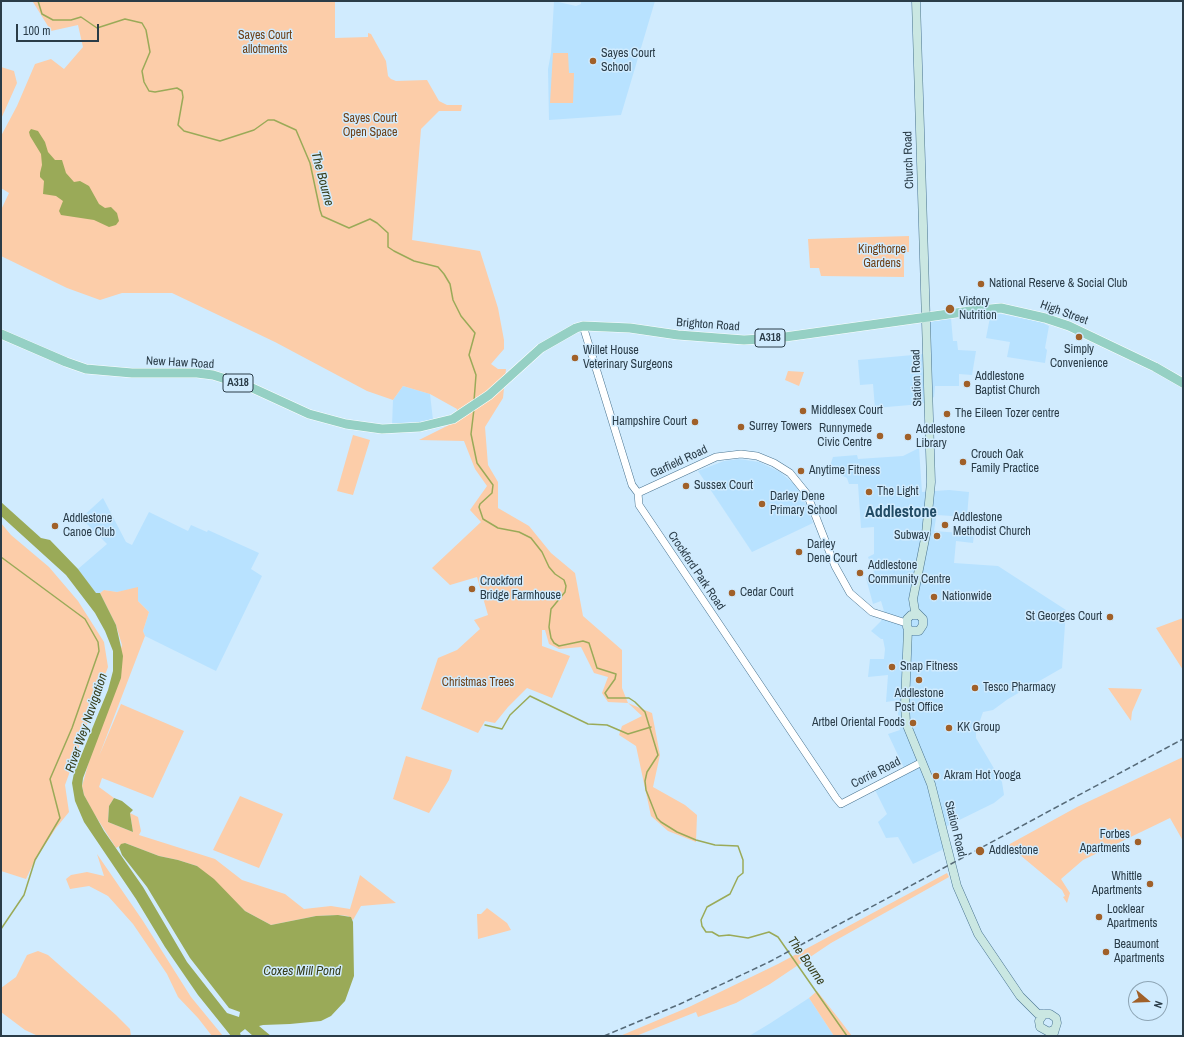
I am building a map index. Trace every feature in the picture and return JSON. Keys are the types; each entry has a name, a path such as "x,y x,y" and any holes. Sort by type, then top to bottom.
{"main road":[{"name":"Church Road","path":"916,1 926,317"},
{"name":"High Street","path":"926,317 1001,308 1024,312 1070,326 1156,367 1183,383"},
{"name":"Brighton Road","path":"583,326 630,328 678,335 744,340 778,338 926,317"},
{"name":"Station Road","path":"915,615 914,605 927,528 931,486 926,317"},
{"name":"New Haw Road","path":"1,334 86,369 132,373 197,373 213,375 248,386 306,413 355,426 399,429 420,427 453,419 489,395 541,348 576,328 583,326"},
{"path":"915,615 923,619 921,630 910,628 907,619 915,615"},
{"name":"Station Road","path":"910,628 905,714 908,732 931,784 954,879 973,926 1026,1004 1042,1018"},
{"path":"1050,1014 1056,1018 1058,1023 1054,1032 1044,1033 1040,1027 1042,1018 1050,1014"}],"street":[{"name":"Crockford Park Road","path":"583,326 632,486 638,493 639,505 655,531 841,804"},
{"name":"Garfield Road","path":"638,493 716,457 741,454 757,456 774,463 790,473 807,494 835,566 850,593 872,612 910,628"},
{"name":"Corrie Road","path":"841,804 922,762"}],"shaded area":[{"name":"Sayes Court School","path":"554,1 576,6 581,4 581,1 655,1 621,115 549,120 548,69 551,53"},
{"path":"991,312 1041,322 1049,326 1045,348 1047,350 1045,363 1007,357 1010,342 986,338"},
{"path":"951,318 953,341 957,341 958,350 976,351 972,375 959,374 959,386 935,386 934,397 922,404 875,408 873,384 860,385 858,360 924,354 923,323"},
{"path":"403,386 430,394 433,420 392,426 393,400"},
{"path":"919,448 922,492 949,490 969,492 967,517 937,515 936,518 934,531 974,534 973,543 956,541 954,563 998,566 1066,610 1062,668 1008,699 993,710 983,712 976,732 976,738 1002,782 1004,795 994,803 939,830 944,849 913,864 898,837 886,838 878,822 887,814 872,784 904,768 888,734 900,730 898,713 899,700 886,702 888,675 868,677 870,659 884,659 885,649 883,639 871,631 881,621 884,611 881,601 873,604 866,578 874,572 868,557 874,554 874,527 861,528 858,484 849,484 847,478 829,469 833,457 857,455 858,459 903,456"},
{"name":"Darley Dene Primary School","path":"739,459 759,462 780,472 794,484 803,497 813,523 752,552 698,471 724,461"},
{"path":"103,498 126,542 132,545 149,512 188,531 191,525 207,532 208,530 259,553 251,569 262,576 216,671 145,636 143,631 149,612 138,601 132,589 117,592 104,590 100,593 96,593 78,569 107,544 81,518"},
{"path":"809,998 834,1036 749,1036 769,1024"}],"green space":[{"path":"33,1 335,1 335,38 368,37 368,33 371,34 386,61 388,76 391,79 396,81 427,80 439,101 447,105 462,105 461,111 439,111 421,129 412,240 480,251 498,308 504,340 504,349 491,364 498,369 506,369 503,398 485,427 488,465 498,482 498,508 529,526 551,553 575,573 583,616 622,650 622,688 628,703 608,702 602,693 608,677 594,673 581,647 559,649 549,644 545,630 542,630 542,646 570,656 552,698 527,688 508,707 495,723 485,721 478,733 421,709 438,658 457,650 480,629 474,620 488,615 477,577 450,585 432,568 481,522 470,510 487,486 475,469 464,441 419,440 455,422 457,409 430,394 403,386 393,400 367,391 275,342 172,293 122,293 100,300 67,288 1,256 1,210 9,193 1,188 1,136 17,106 35,64 51,59 64,69 83,47 78,25 51,31"},
{"path":"553,53 568,53 569,73 574,73 573,103 550,103"},
{"path":"1,67 14,71 17,83 1,119"},
{"name":"Kingthorpe Gardens","path":"909,236 909,252 904,252 904,277 821,276 819,268 810,268 808,239"},
{"path":"788,371 804,372 799,386 785,380"},
{"path":"353,435 370,440 353,495 337,491"},
{"path":"1,523 11,535 49,567 78,601 104,642 108,667 65,785 69,812 56,828 35,860 26,879 1,871"},
{"path":"138,587 138,601 149,612 143,631 145,636 99,756 121,704 184,731 153,798 102,778 99,787 114,798 109,806 108,822 133,832 130,813 138,817 141,831 139,835 215,859 242,880 285,894 304,909 331,906 350,909 360,875 396,903 361,906 353,920 348,916 316,916 271,925 245,911 197,866 159,856 125,843 116,848 93,812 84,795 82,786 122,645 116,625 100,593 104,590 117,592"},
{"path":"1183,618 1183,670 1156,628"},
{"path":"1108,688 1142,689 1132,712 1131,721"},
{"path":"628,703 652,713 660,755 653,787 685,805 697,815 696,842 668,831 651,816 636,746 619,735 622,726 642,716"},
{"path":"406,756 452,770 449,780 429,813 393,799"},
{"path":"1183,757 1183,841 1170,818 1083,860 1061,879 1070,893 1067,903 1063,897 1065,896 1062,890 1008,845 1077,807"},
{"path":"240,796 283,814 259,868 213,850"},
{"path":"97,854 143,921 191,997 223,1036 212,1036 198,1018 178,997 167,974 133,924 108,896 89,886 70,889 66,879 71,875 87,872 104,876"},
{"path":"947,873 949,877 831,943 770,984 736,1003 698,1017 696,1012 636,1036 620,1036 689,1007 778,964"},
{"path":"487,908 507,923 511,930 478,939 477,914 481,914"},
{"path":"38,951 48,955 116,1015 130,1029 131,1036 38,1036 25,1030 1,1012 1,988 16,977 27,955"},
{"path":"817,991 852,1036 834,1036 809,998"}],"water":[{"path":"31,129 38,131 45,142 48,152 55,160 62,160 66,173 74,182 80,181 89,186 99,204 105,208 111,207 117,213 119,221 116,225 109,227 94,220 61,215 59,211 63,201 56,196 43,194 44,181 40,177 42,165 41,154 30,136 29,132"},
{"name":"Coxes Mill Pond","path":"1,502 41,538 50,540 78,569 96,593 100,593 116,625 123,656 121,678 83,778 82,786 84,795 104,831 143,887 187,962 227,1013 239,1017 240,1012 229,1008 190,958 147,887 122,855 119,847 121,844 125,843 159,856 197,866 214,879 245,911 271,925 316,916 338,915 351,917 353,922 354,976 345,1001 331,1016 321,1021 259,1026 271,1036 253,1036 245,1029 240,1033 241,1036 231,1036 198,995 165,947 136,899 84,822 75,801 72,783 74,773 108,690 113,671 113,651 105,631 95,613 66,575 1,516"},
{"path":"114,798 122,801 133,810 130,813 133,832 108,822 109,806"}],"waterway":[{"name":"The Bourne","path":"38,1 42,14 53,20 71,20 81,17 97,28 125,19 142,23 146,30 150,52 142,71 144,82 149,91 155,92 177,88 182,91 183,97 178,125 184,131 220,141 254,130 268,120 274,120 296,130 310,163 322,216 349,228 370,219 388,233 388,247 414,261 438,267 444,274 450,284 453,300 461,316 475,333 469,355 476,375 474,401"},
{"name":"The Bourne","path":"474,409 471,434 477,463 493,485 492,493 480,504 479,507 483,519 498,528 519,532 531,538 542,552 549,567 555,574 564,580 566,586 565,592 551,609 549,627 551,638 554,643 559,646 583,641 589,643 597,668 616,674 615,679 605,693 608,698 629,698 645,712 658,755 647,772 645,781 646,790 657,818 677,832 696,840 715,845 738,846 743,860 743,873 738,877 730,894 707,907 701,920 702,926 706,932 712,932 719,936 729,935 748,938 769,932 778,937 847,1036"},
{"name":"River Wey Navigation","path":"1,557 85,619 98,642 99,651 72,728 50,779 60,818 35,860 24,895 1,929"},
{"path":"485,725 502,729 510,715 530,696 588,724 607,725 628,734 651,727"}],"railway":[{"path":"604,1036 680,1004 769,962 1183,739"}],"place":[{"name":"Sayes Court School","path":"593,61"},
{"name":"National Reserve & Social Club","path":"981,284"},
{"name":"Victory Nutrition","path":"950,309"},
{"name":"Simply Convenience","path":"1079,337"},
{"name":"Willet House Veterinary Surgeons","path":"575,358"},
{"name":"Addlestone Baptist Church","path":"967,384"},
{"name":"Middlesex Court","path":"803,411"},
{"name":"The Eileen Tozer centre","path":"947,414"},
{"name":"Hampshire Court","path":"695,422"},
{"name":"Surrey Towers","path":"741,427"},
{"name":"Runnymede Civic Centre","path":"880,436"},
{"name":"Addlestone Library","path":"908,437"},
{"name":"Crouch Oak Family Practice","path":"963,462"},
{"name":"Anytime Fitness","path":"801,471"},
{"name":"Sussex Court","path":"686,486"},
{"name":"The Light","path":"869,492"},
{"name":"Darley Dene Primary School","path":"762,504"},
{"name":"Addlestone Methodist Church","path":"945,525"},
{"name":"Addlestone Canoe Club","path":"55,526"},
{"name":"Subway","path":"937,536"},
{"name":"Darley Dene Court","path":"799,552"},
{"name":"Addlestone Community Centre","path":"860,573"},
{"name":"Crockford Bridge Farmhouse","path":"472,589"},
{"name":"Cedar Court","path":"732,593"},
{"name":"Nationwide","path":"934,597"},
{"name":"St Georges Court","path":"1110,617"},
{"name":"Snap Fitness","path":"892,667"},
{"name":"Addlestone Post Office","path":"919,680"},
{"name":"Tesco Pharmacy","path":"975,688"},
{"name":"Artbel Oriental Foods","path":"913,723"},
{"name":"KK Group","path":"949,728"},
{"name":"Akram Hot Yooga","path":"936,776"},
{"name":"Forbes Apartments","path":"1138,842"},
{"name":"Addlestone","path":"980,851"},
{"name":"Whittle Apartments","path":"1150,884"},
{"name":"Locklear Apartments","path":"1099,917"},
{"name":"Beaumont Apartments","path":"1106,952"}],"district":[{"name":"Addlestone","path":"901,513"}],"park label":[{"name":"Sayes Court allotments","path":"265,43"},
{"name":"Sayes Court Open Space","path":"370,126"},
{"name":"Christmas Trees","path":"478,683"}]}
